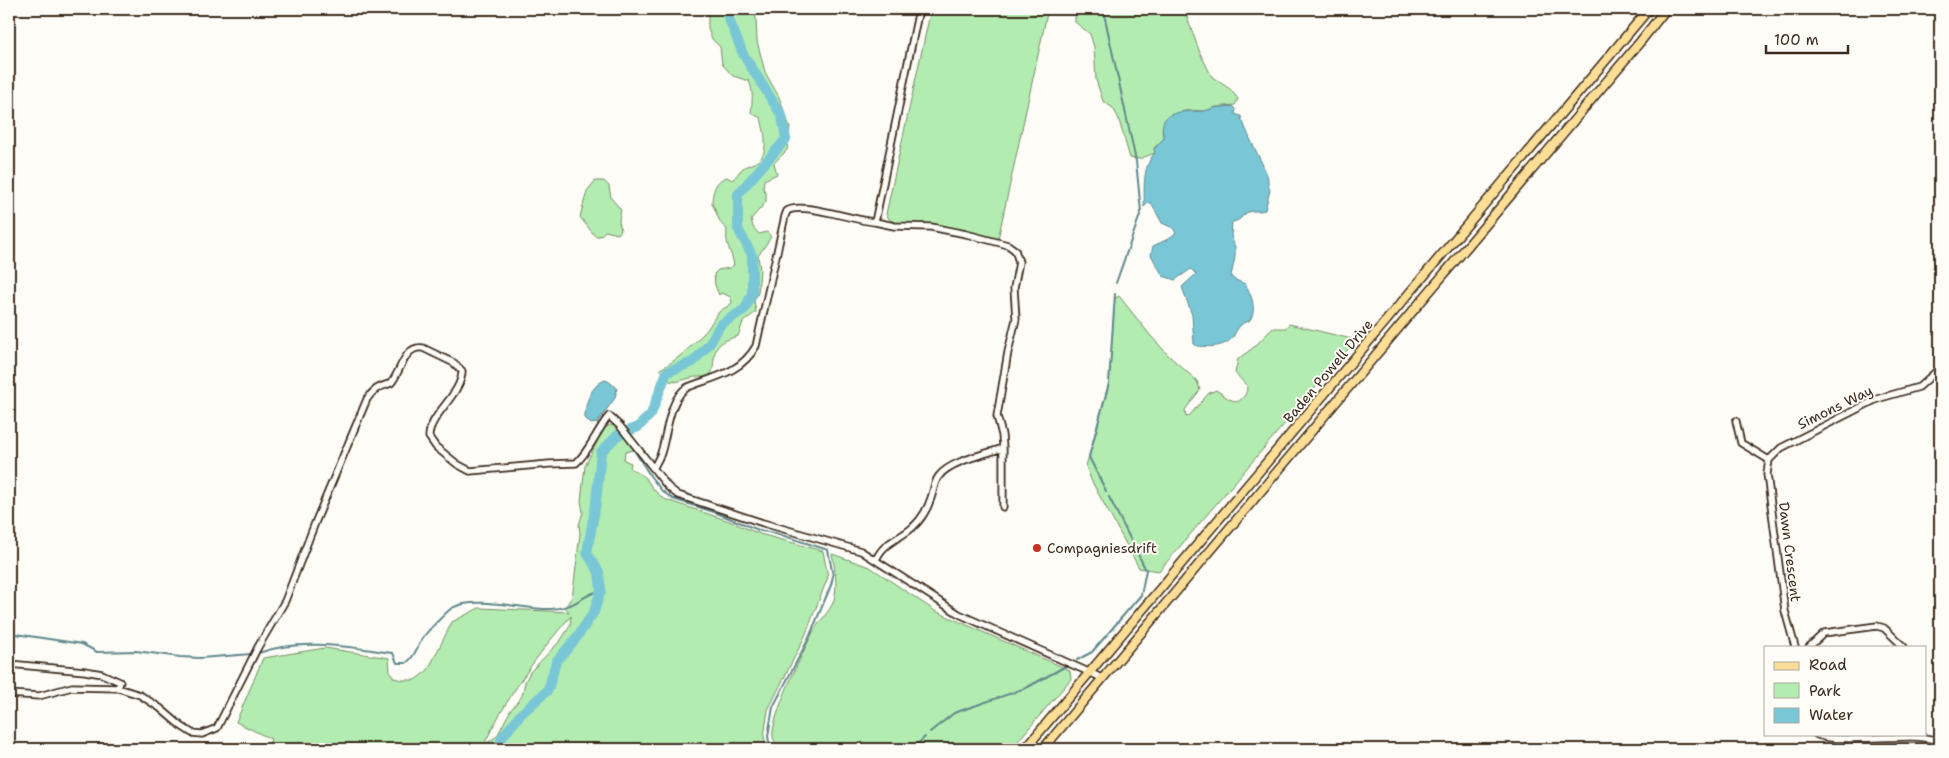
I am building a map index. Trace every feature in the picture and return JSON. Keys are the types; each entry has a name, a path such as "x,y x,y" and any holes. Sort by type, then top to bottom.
{"main road":[{"name":"Baden Powell Drive","path":"1025,749 1649,9"},
{"name":"Baden Powell Drive","path":"1043,749 1666,9"}],"street":[{"path":"875,222 919,9"},
{"path":"654,467 660,454 667,424 681,392 688,387 737,368 750,356 756,346 784,216 787,211 800,207 851,219 894,226 931,227 957,232 1008,245 1015,250 1019,262 1014,288 1016,319 1008,352 997,416 1003,448 1003,507"},
{"path":"9,694 39,696 72,687 118,688 140,695 192,733 202,734 217,728 258,647 285,601 315,523 368,399 374,390 380,386 391,384 405,358 414,348 423,348 454,363 462,371 460,381 433,424 429,437 436,447 457,464 470,471 549,464 576,464 582,458 600,426 609,416 633,441 668,487 678,495 763,523 854,548 876,560 959,614 1102,678"},
{"name":"Simons Way","path":"1769,460 1781,448 1877,399 1919,387 1940,368"},
{"path":"1736,421 1741,443 1769,460"},
{"path":"876,560 880,551 918,522 931,498 936,481 940,475 956,464 1003,448"},
{"name":"Dawn Crescent","path":"1769,460 1767,474 1784,611 1795,646"},
{"path":"1810,646 1824,634 1877,626 1884,628 1903,646"},
{"path":"9,664 63,668 102,674 120,682 118,688"},
{"path":"1820,736 1825,738 1889,736"},
{"path":"1919,736 1940,741"}],"green space":[{"path":"708,9 753,9 756,18 757,41 765,72 779,97 790,127 787,150 774,163 777,174 764,180 763,188 766,193 766,202 751,219 753,227 759,234 767,232 771,237 758,256 760,270 758,293 754,301 756,312 743,322 738,336 725,341 716,349 711,374 706,377 695,377 675,382 674,380 671,382 660,369 688,349 705,332 719,312 732,303 731,297 721,293 719,295 715,285 714,274 718,270 734,265 728,244 727,229 719,220 712,204 715,188 723,179 727,177 732,180 743,168 758,161 762,157 765,146 765,135 761,118 751,113 751,85 749,81 733,76 722,64 720,47 712,39 708,29"},
{"path":"931,9 1048,9 998,239 923,224 896,223 889,219 886,214"},
{"path":"1081,9 1184,9 1200,53 1212,77 1230,89 1238,99 1235,105 1216,107 1205,111 1189,110 1170,115 1164,121 1162,132 1164,138 1154,148 1155,153 1139,159 1130,158 1118,117 1113,108 1103,101 1096,80 1094,47 1090,34 1075,22 1075,14"},
{"path":"595,181 604,181 609,186 611,198 621,210 619,221 621,230 618,234 605,231 600,236 595,236 580,217 587,191"},
{"path":"1119,296 1168,355 1197,381 1200,390 1185,410 1186,417 1209,393 1216,390 1237,402 1246,394 1247,386 1235,373 1238,359 1253,348 1273,328 1286,328 1289,324 1356,340 1159,571 1139,568 1091,480 1086,466 1109,383 1115,298"},
{"path":"610,425 618,427 634,448 625,452 624,460 631,463 630,468 645,477 653,489 664,499 729,521 760,534 823,551 828,577 805,636 768,710 764,737 768,749 483,749 483,747 482,749 267,749 271,739 236,722 263,658 325,648 389,658 390,672 394,678 415,680 428,670 452,622 479,608 569,612 565,607 572,597 573,591 580,534 579,525 583,512 581,501 585,466 605,428","holes":["571,616 570,626 561,640 530,672 525,682 522,696 510,711 497,736 484,745 501,712 523,678"]},
{"path":"832,554 870,567 935,611 1067,669 1070,671 1071,679 1011,749 782,749 776,744 773,737 773,728 788,684 813,632 830,609 834,600 836,582"}],"water":[{"path":"1233,106 1236,109 1235,114 1241,116 1247,133 1265,169 1270,190 1265,210 1248,212 1232,222 1231,236 1235,247 1235,257 1231,276 1233,279 1245,284 1251,297 1253,312 1249,321 1241,325 1229,341 1221,345 1197,346 1194,344 1192,315 1182,287 1196,274 1191,269 1175,280 1163,276 1151,255 1153,246 1176,233 1173,228 1162,223 1151,203 1144,207 1146,172 1155,153 1154,149 1164,138 1162,128 1164,121 1168,117 1180,112 1204,111"},
{"path":"605,380 617,388 615,398 597,423 591,424 585,418 587,402 596,386"}],"waterway":[{"path":"498,749 503,736 522,713 548,690 556,662 577,637 594,612 601,590 599,572 587,553 596,503 601,452 618,435 638,427 651,414 667,372 693,362 710,343 720,325 745,309 752,293 752,255 738,229 738,194 786,139 782,116 743,54 725,9"},
{"path":"1103,9 1136,161 1141,212 1116,283"},
{"path":"1106,491 1089,457 1109,383 1115,294"},
{"path":"627,439 651,477 662,491 673,499 714,512 761,531 775,533 828,550 833,576 831,585 809,638 773,707 768,736 769,742 775,749"},
{"path":"1077,660 1092,652 1141,595 1146,570 1109,497"},
{"path":"258,653 291,646 325,645 393,653 397,663 406,663 412,657 425,635 442,617 452,608 462,604 487,603 551,609 572,604 601,590"},
{"path":"9,633 82,644 97,652 136,651 200,658 252,654"},
{"path":"930,732 954,713 1026,688 1066,666"},
{"path":"912,749 925,737"}],"place":[{"name":"Compagniesdrift","path":"1037,548"}]}
